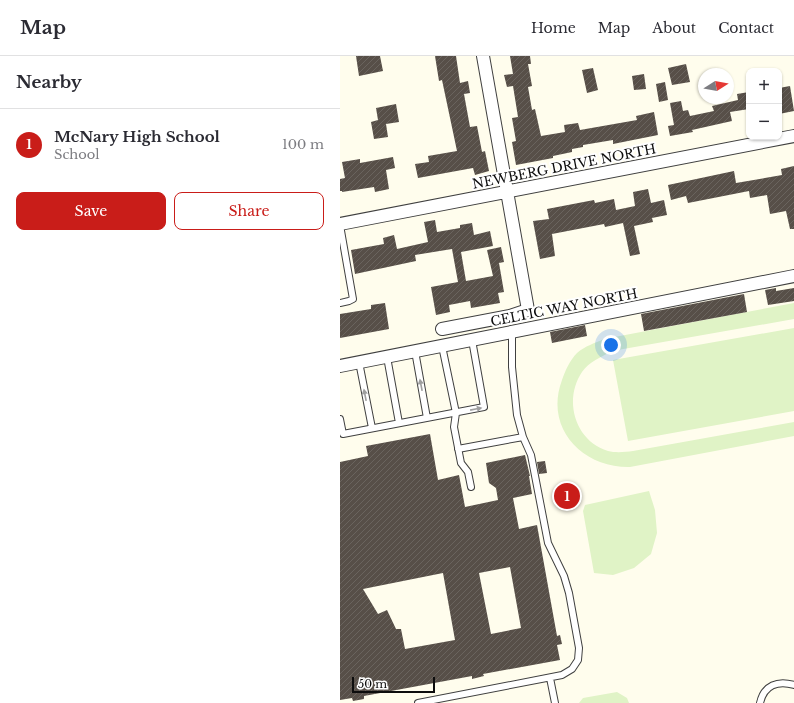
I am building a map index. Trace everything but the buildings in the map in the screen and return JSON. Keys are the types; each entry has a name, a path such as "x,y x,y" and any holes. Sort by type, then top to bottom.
{"street":[{"path":"442,329 510,316 528,310 483,56"},
{"name":"NEWBERG DRIVE NORTH","path":"340,224 794,136"},
{"name":"CELTIC WAY NORTH","path":"340,366 794,276"}],"lane":[{"path":"340,224 353,299 349,302 340,303"},
{"path":"418,703 562,675 572,669 578,660 579,648 569,593 564,576 548,543 531,455 523,437 517,415 512,367 512,332"},
{"path":"340,419 343,434 484,407 472,340"},
{"path":"442,346 456,413 454,427 458,449 461,463 468,472 471,487"},
{"path":"415,351 427,418"},
{"path":"387,357 399,423"},
{"path":"359,362 372,428"},
{"path":"458,449 523,437"},
{"path":"550,678 554,703"},
{"path":"760,703 766,689 772,685 782,683 794,685"}],"green space":[{"path":"794,303 794,319 612,351 592,363 582,372 576,383 573,395 573,407 580,429 587,438 597,446 611,452 633,451 794,422 794,436 630,467 613,466 597,461 583,453 571,442 563,429 558,414 558,398 562,380 572,359 577,353 587,347 604,339"},
{"path":"794,328 794,411 628,441 613,360"},
{"path":"649,491 655,510 657,533 651,554 634,568 613,575 594,573 583,511 585,505"},
{"path":"617,692 627,698 629,703 579,703 583,698"}],"place":[{"name":"McNary High School","path":"567,496"}]}
